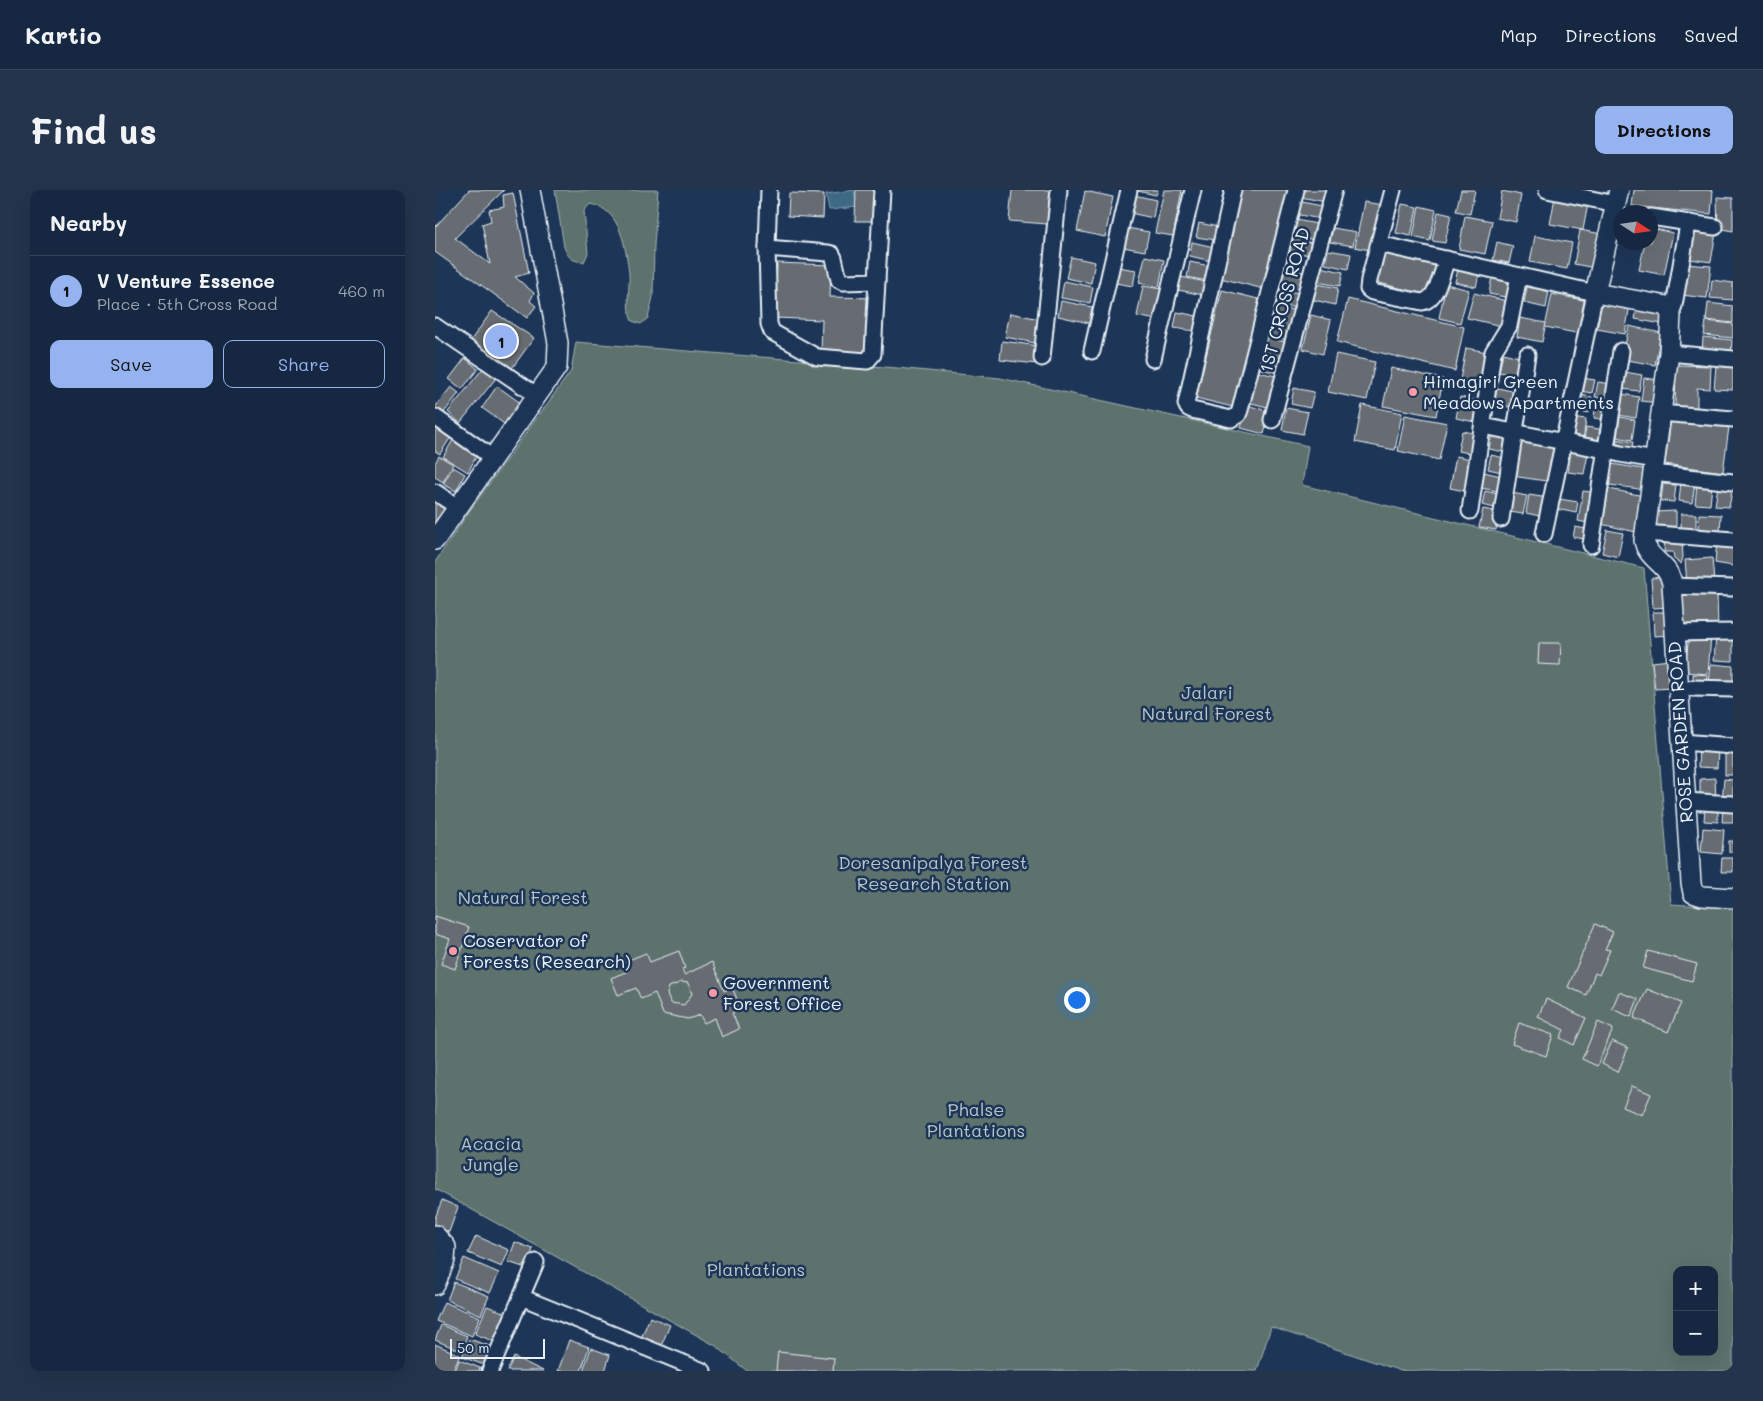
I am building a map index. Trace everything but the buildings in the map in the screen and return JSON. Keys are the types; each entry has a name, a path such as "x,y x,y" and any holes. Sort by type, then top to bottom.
{"street":[{"path":"435,540 557,367 558,351 530,190"},
{"path":"776,190 769,190 767,248 769,324 772,332 817,357 867,360 873,354 882,190"},
{"path":"1042,358 1059,190"},
{"path":"1092,352 1129,190"},
{"path":"1153,359 1193,190"},
{"path":"1233,190 1186,400 1188,408 1231,419 1238,415 1240,410 1296,190"},
{"name":"1ST CROSS ROAD","path":"1272,420 1334,190"},
{"path":"1393,190 1369,280 1369,288 1372,292 1422,302 1427,301 1433,296 1447,260"},
{"path":"1544,534 1595,293 1619,204 1547,190"},
{"path":"1658,218 1715,228"},
{"path":"1669,310 1674,306 1688,224"},
{"path":"1379,244 1595,293 1667,306 1671,315 1669,353 1645,536 1733,540"},
{"path":"767,248 832,254 839,280 843,282 877,282"},
{"path":"1470,512 1493,352 1509,326 1519,276"},
{"path":"435,326 537,395"},
{"path":"1591,545 1621,351"},
{"path":"1669,353 1733,359"},
{"path":"1501,519 1527,355"},
{"path":"1661,414 1733,419"},
{"path":"435,417 493,458"},
{"path":"1483,426 1605,450 1654,466 1733,482"},
{"path":"435,492 459,508"},
{"name":"ROSE GARDEN ROAD","path":"1645,536 1647,551 1666,568 1671,576 1693,893 1702,896 1733,898"},
{"path":"1672,586 1733,588"},
{"path":"1675,633 1733,632"},
{"path":"1692,688 1733,689"},
{"path":"1682,742 1733,746"},
{"path":"1686,801 1733,804"},
{"path":"435,1235 447,1247 445,1260 435,1285"},
{"path":"490,1371 536,1262"},
{"path":"521,1298 703,1371"}],"green space":[{"path":"555,190 658,190 653,297 648,318 641,324 632,321 630,315 628,304 628,264 624,242 615,221 609,213 600,207 590,204 584,211 588,253 584,262 573,260 567,254 564,247"},
{"name":"Doresanipalya Forest Research Station","path":"576,342 1000,378 1308,446 1302,485 1644,568 1671,904 1733,908 1733,1371 1401,1371 1271,1327 1257,1371 747,1371 716,1346 435,1189 435,562 473,506 571,371"}],"water":[{"path":"854,190 857,207 829,210 826,194"}],"place":[{"name":"V Venture Essence","path":"501,341"},
{"name":"Himagiri Green Meadows Apartments","path":"1413,392"},
{"name":"Coservator of Forests (Research)","path":"453,951"},
{"name":"Government Forest Office","path":"713,993"}],"park label":[{"name":"Jalari Natural Forest","path":"1207,703"},
{"name":"Natural Forest","path":"523,898"},
{"name":"Phalse Plantations","path":"976,1120"},
{"name":"Acacia Jungle","path":"491,1154"},
{"name":"Plantations","path":"756,1270"}]}
